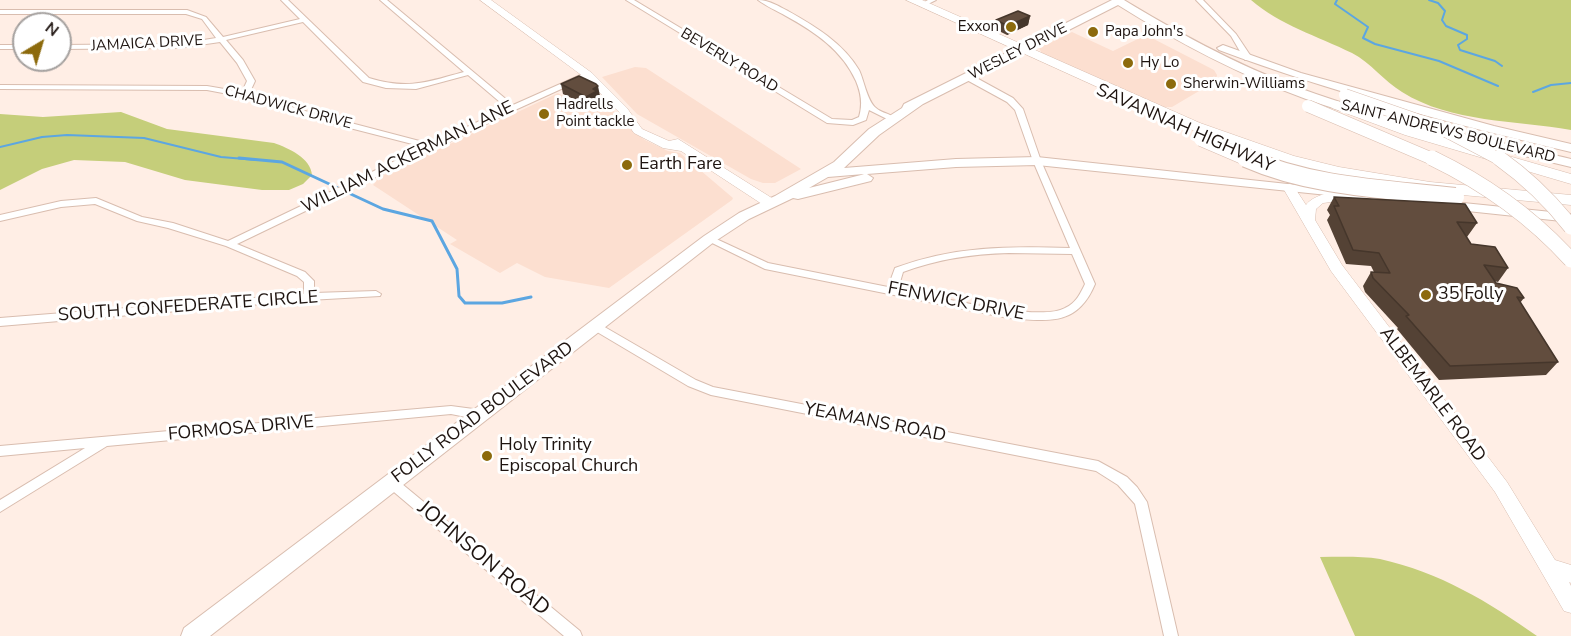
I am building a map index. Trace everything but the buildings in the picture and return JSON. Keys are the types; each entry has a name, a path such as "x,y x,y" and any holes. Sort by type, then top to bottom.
{"highway":[{"name":"SAVANNAH HIGHWAY","path":"922,2 1021,50 1230,140 1288,159 1338,172 1430,187 1571,200"},
{"name":"SAVANNAH HIGHWAY","path":"1021,50 1201,139 1256,163 1318,182 1571,213"},
{"path":"1341,100 1410,132 1571,179"}],"main road":[{"name":"SAINT ANDREWS BOULEVARD","path":"1118,0 1156,26 1242,68 1341,100 1411,126 1571,163"},
{"name":"WESLEY DRIVE","path":"825,173 828,162 851,138 867,126 917,104 1118,0"},
{"name":"SAINT ANDREWS BOULEVARD","path":"1130,8 1173,28 1297,75 1491,129 1571,148"},
{"path":"1156,26 1218,67 1432,159 1478,183 1532,220 1571,260"},
{"path":"1173,28 1220,52 1341,100 1408,114 1471,142 1505,164 1541,192 1571,227"},
{"name":"WESLEY DRIVE","path":"825,173 839,165 862,142 917,104"},
{"path":"862,142 859,152 861,162 873,168"},
{"name":"FOLLY ROAD BOULEVARD","path":"192,636 709,239 736,220 825,173 873,168 1037,161 1571,218"},
{"name":"FOLLY ROAD BOULEVARD","path":"775,201 919,166"},
{"path":"1289,188 1287,179 1290,173 1297,169"},
{"name":"FOLLY ROAD BOULEVARD","path":"1187,176 1297,169 1338,172"}],"street":[{"path":"284,0 366,80 377,84 416,87 468,73"},
{"path":"384,0 512,108"},
{"path":"485,0 588,75 639,131 680,148 775,201"},
{"name":"BEVERLY ROAD","path":"629,0 830,121 858,121 866,111 865,100"},
{"path":"761,0 804,23 836,47 851,62 858,75 865,100 873,111 888,116"},
{"path":"1199,0 1234,35 1243,53"},
{"path":"0,12 188,12 204,18 240,62 250,81 245,94"},
{"name":"JAMAICA DRIVE","path":"72,47 179,46 222,39 304,20"},
{"name":"WILLIAM ACKERMAN LANE","path":"229,244 512,108 588,75"},
{"name":"FENWICK DRIVE","path":"709,239 765,266 1008,314 1044,317 1070,312 1087,294 1090,284 1037,161 1019,109 1010,100 968,78"},
{"name":"CHADWICK DRIVE","path":"0,87 207,88 245,94 302,114 372,129 430,147"},
{"name":"ALBEMARLE ROAD","path":"1289,188 1336,268 1501,487 1571,604"},
{"path":"1308,223 1310,208 1316,202 1325,197 1356,195"},
{"path":"0,218 61,204 96,201 140,219 170,225 229,244 301,274 309,281 309,297"},
{"path":"892,290 899,270 921,260 990,250 1076,251"},
{"name":"SOUTH CONFEDERATE CIRCLE","path":"0,321 309,297 376,294"},
{"name":"YEAMANS ROAD","path":"596,326 692,383 711,391 1098,466 1114,474 1132,489 1141,502 1171,636"},
{"name":"FORMOSA DRIVE","path":"0,451 451,410 482,415"},
{"path":"0,507 106,442"},
{"name":"JOHNSON ROAD","path":"392,483 575,636"},
{"path":"1548,566 1571,574"}],"shaded area":[{"path":"1072,32 1113,51 1146,35 1214,70 1217,75 1216,81 1172,107 1162,107 1042,54 1039,48"},
{"path":"635,67 646,68 801,169 775,183 763,183 751,179 637,114 602,77"},
{"path":"558,93 587,110 608,105 645,140 668,151 680,153 733,198 732,200 609,288 545,277 517,263 500,273 450,244 457,240 373,185 380,177"}],"green space":[{"path":"1251,0 1571,0 1571,130 1484,119 1441,110 1421,102 1395,88 1359,57 1286,23"},
{"path":"121,112 167,129 274,143 303,159 311,169 312,175 303,184 289,190 262,190 185,180 125,162 74,160 42,169 0,190 0,114 43,117"},
{"path":"1320,557 1380,559 1423,572 1482,600 1537,636 1355,636"}],"waterway":[{"path":"1337,0 1335,4 1368,27 1363,38 1375,44 1439,61 1498,86"},
{"path":"1429,0 1438,3 1445,11 1442,20 1446,26 1467,35 1467,39 1458,45 1460,50 1495,61 1502,66"},
{"path":"1533,92 1551,85 1571,83"},
{"path":"0,147 42,137 67,135 144,138 221,157 257,160"},
{"path":"239,158 282,162 383,209 432,221 457,269 459,296 465,303 502,303 531,297"}],"place":[{"name":"Exxon","path":"1011,27"},
{"name":"Papa John's","path":"1093,32"},
{"name":"Hy Lo","path":"1128,63"},
{"name":"Sherwin-Williams","path":"1171,84"},
{"name":"Hadrells Point tackle","path":"544,114"},
{"name":"Earth Fare","path":"627,165"},
{"name":"35 Folly","path":"1426,295"},
{"name":"Holy Trinity Episcopal Church","path":"487,456"}]}
